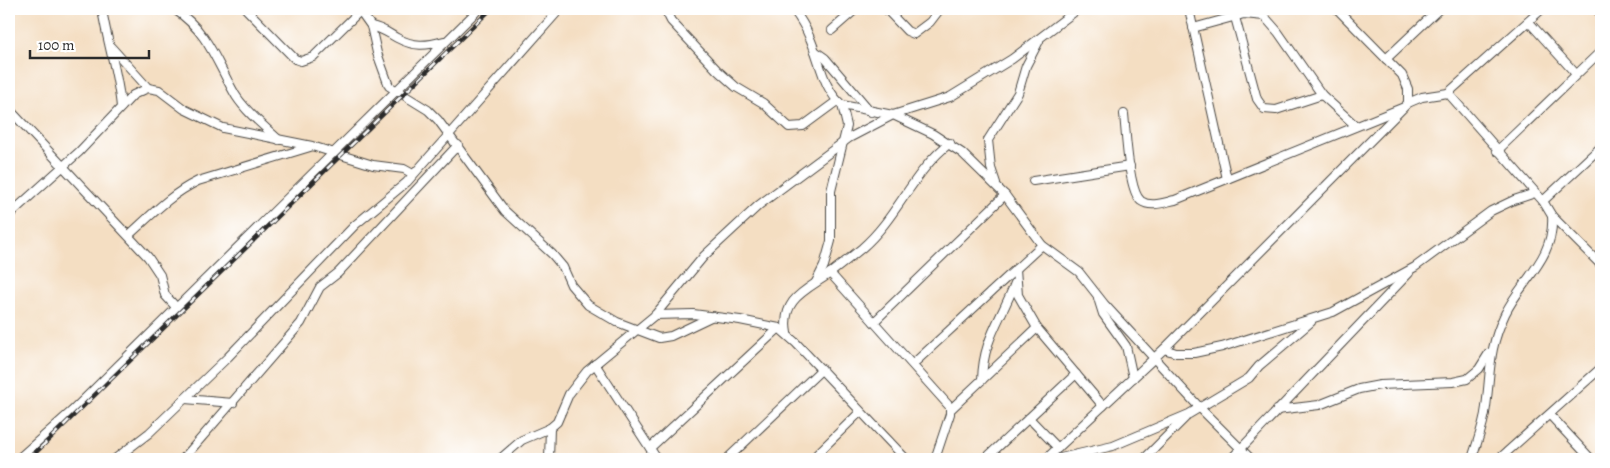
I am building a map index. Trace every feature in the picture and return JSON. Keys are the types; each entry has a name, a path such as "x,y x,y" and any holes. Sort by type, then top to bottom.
{"street":[{"path":"102,9 121,107"},
{"path":"174,9 199,30 208,42 237,98 252,115 280,140"},
{"path":"246,9 295,59 302,61 313,56 359,10 371,26 388,83 396,91 428,110 450,134 505,211 560,263 571,285 583,300 604,315 638,330 664,338 713,316"},
{"path":"18,459 72,411 479,9"},
{"path":"115,459 149,433 185,399 355,225 401,188 560,9"},
{"path":"666,9 671,20 717,70 736,87 763,103 789,127 804,126 840,103 872,112 893,115 950,143 999,188 1042,245 1070,264 1200,408 1251,459"},
{"path":"793,9 808,34 829,89 840,103 847,120 845,141 831,192 832,228 829,252 816,282"},
{"path":"832,30 856,9"},
{"path":"886,9 907,30 914,34 940,9"},
{"path":"1189,9 1226,179"},
{"path":"1046,459 1164,349 1407,105 1408,89 1405,80 1337,9"},
{"path":"1386,59 1439,9"},
{"path":"1124,114 1130,166 1137,196 1147,204 1176,200 1407,105 1422,97 1448,93 1542,9"},
{"path":"1596,9 1601,14"},
{"path":"500,459 522,440 550,428 557,422 576,384 595,364 655,315 704,256 741,221 818,159 845,141 893,115 950,97 985,76 1077,10"},
{"path":"1193,28 1235,17 1255,14 1264,16 1322,95 1356,126"},
{"path":"1235,17 1257,99 1264,109 1276,110 1322,95"},
{"path":"1529,22 1576,74"},
{"path":"371,26 383,29 397,38 418,46 446,41"},
{"path":"999,188 992,173 988,140 1018,93 1026,66 1041,37"},
{"path":"110,47 148,88"},
{"path":"815,51 825,58 872,112"},
{"path":"1497,151 1576,74 1601,53"},
{"path":"9,215 12,206 63,167 139,90 148,88 159,90 184,109 223,128 312,146 373,165 404,169 413,174"},
{"path":"1448,93 1497,151 1543,201 1552,216 1601,266"},
{"path":"9,109 129,235 160,275 165,295 176,307"},
{"path":"787,334 784,321 789,306 800,294 830,273 884,226 930,163 950,143"},
{"path":"183,459 301,322 320,287 338,272 458,145"},
{"path":"129,235 174,194 198,181 312,146"},
{"path":"1543,201 1601,146"},
{"path":"1595,152 1601,160"},
{"path":"1033,181 1130,166"},
{"path":"1164,349 1176,353 1194,353 1333,312 1415,267 1491,211 1535,193"},
{"path":"874,322 1005,195"},
{"path":"1277,410 1319,405 1359,390 1380,385 1435,384 1467,379 1479,368 1492,346 1506,312 1548,247 1553,230 1552,216"},
{"path":"913,364 1042,245"},
{"path":"1231,459 1415,267"},
{"path":"1016,269 1018,295 1037,328 1103,406"},
{"path":"830,273 913,364 951,409"},
{"path":"982,380 982,358 987,341 1002,315 1016,281"},
{"path":"1097,294 1103,314 1126,346 1133,378"},
{"path":"655,315 713,316 779,328 822,369 860,412 906,459"},
{"path":"1056,459 1113,446 1189,414 1250,378 1283,344 1314,319"},
{"path":"650,448 779,328"},
{"path":"935,459 951,409 1037,328"},
{"path":"1472,459 1484,419 1492,346"},
{"path":"595,364 657,459"},
{"path":"1499,459 1601,368"},
{"path":"727,459 822,369"},
{"path":"985,459 1076,374"},
{"path":"185,399 233,402"},
{"path":"817,459 817,454 860,412"},
{"path":"1144,459 1189,414"},
{"path":"1550,415 1591,459"},
{"path":"1029,418 1058,448"},
{"path":"549,459 550,428"}],"railway":[{"path":"29,459 491,9"}]}
